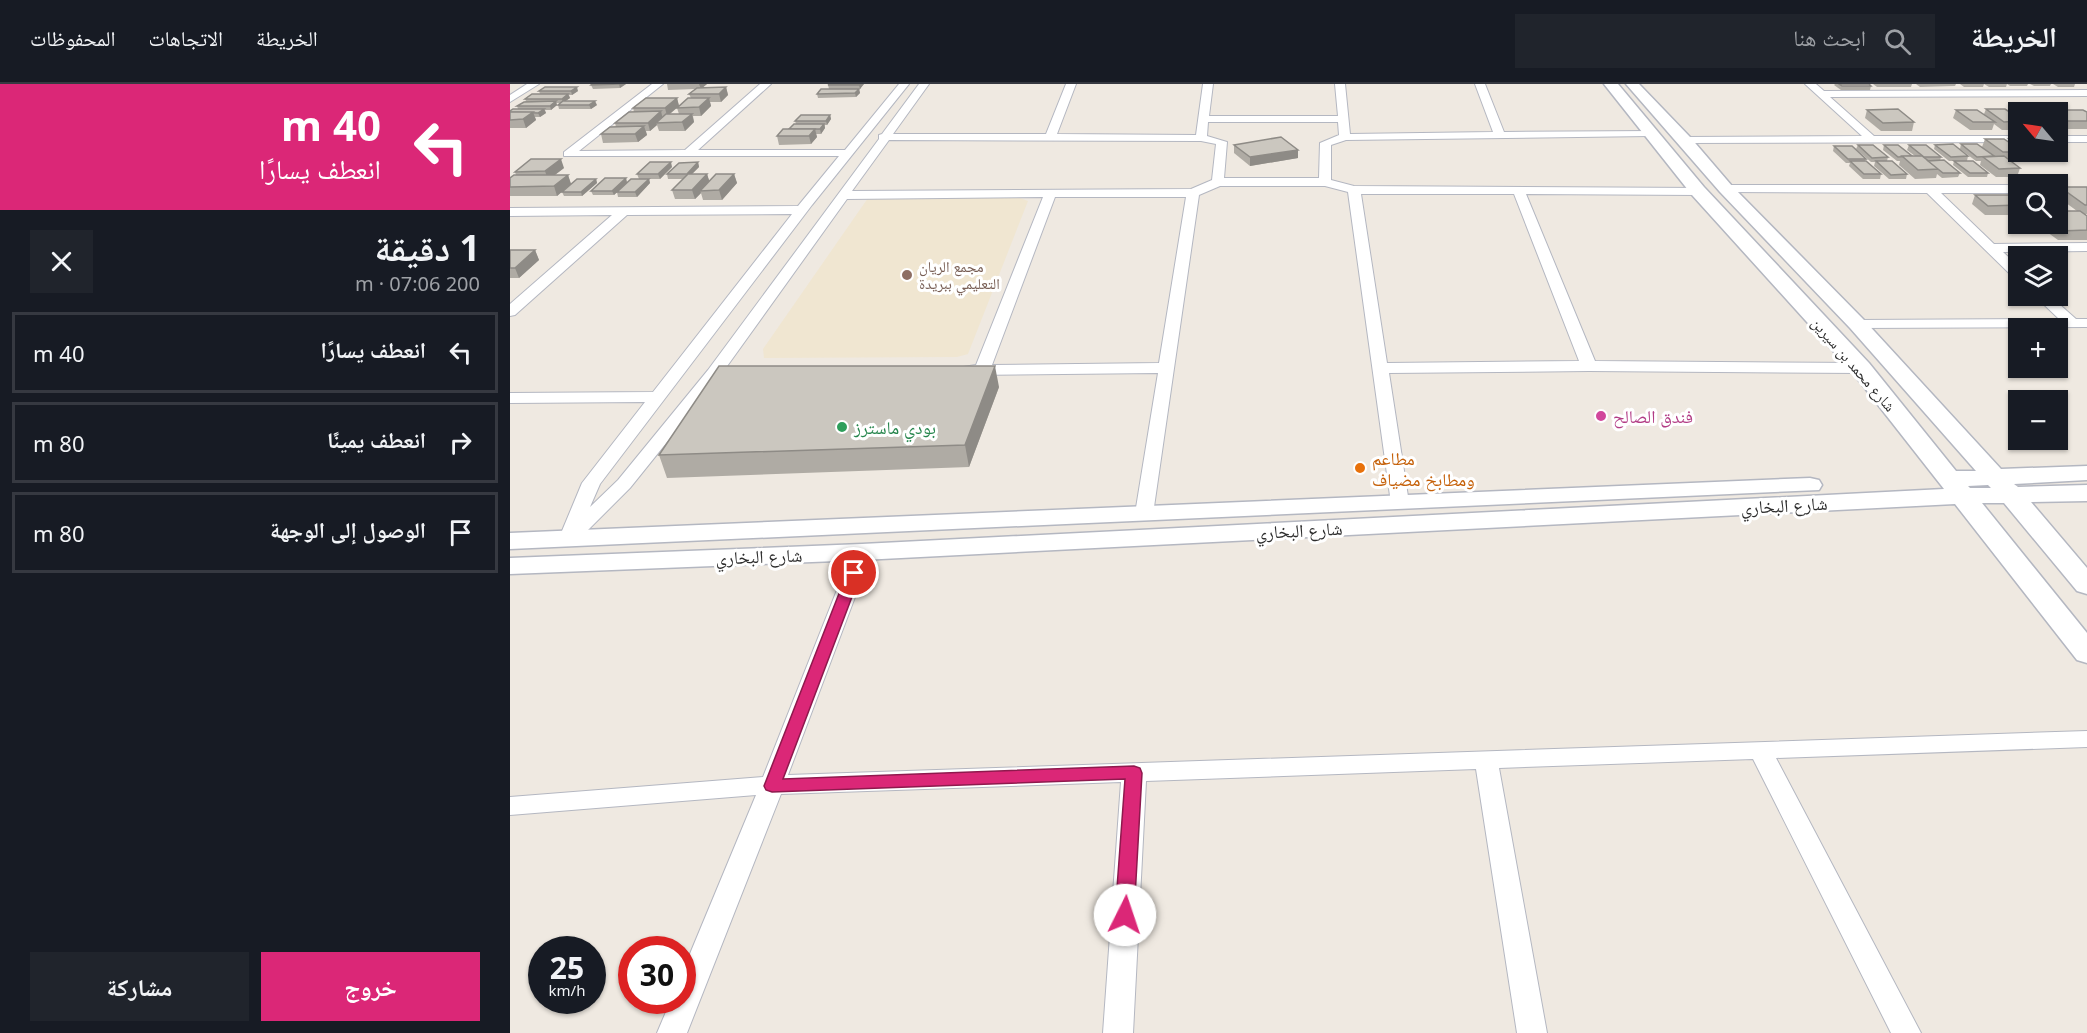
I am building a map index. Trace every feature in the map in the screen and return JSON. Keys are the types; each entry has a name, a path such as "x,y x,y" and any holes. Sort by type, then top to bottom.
{"street":[{"path":"510,99 534,84"},
{"path":"658,84 568,154 847,153"},
{"path":"688,153 765,84"},
{"path":"568,539 591,483 802,210 904,84"},
{"path":"568,539 624,484 714,373 924,84"},
{"path":"1051,136 1071,84"},
{"path":"1201,138 1208,84"},
{"path":"1340,84 1345,137"},
{"path":"1480,84 1500,135"},
{"name":"شارع محمد بن سيرين","path":"1611,84 1698,191 1860,368 2087,653"},
{"name":"شارع محمد بن سيرين","path":"1631,84 1685,140 1726,189 1857,324 2012,496 2087,585"},
{"path":"1810,84 1871,139"},
{"path":"1821,94 2087,93"},
{"path":"1203,119 1343,119"},
{"path":"1325,182 1325,143 1345,137 1650,133"},
{"path":"884,137 1201,138 1222,142 1218,182"},
{"path":"1685,140 2008,139"},
{"path":"2068,139 2087,139"},
{"path":"844,195 1193,193 1218,182 1325,182 1354,190 1698,191"},
{"path":"1726,189 2008,189"},
{"path":"1354,190 1400,502"},
{"path":"1518,190 1589,366"},
{"path":"1931,190 2008,265"},
{"path":"1144,514 1193,193"},
{"path":"982,369 1050,194"},
{"path":"510,212 802,210"},
{"path":"510,312 624,211"},
{"path":"1989,248 2087,247"},
{"path":"2056,306 2080,323"},
{"path":"1857,324 2080,323"},
{"path":"1380,368 1589,366 1860,368"},
{"path":"959,370 1167,368"},
{"path":"714,373 737,372"},
{"path":"510,398 658,397"},
{"name":"شارع البخاري","path":"510,566 862,552 1955,488 1993,477 2087,473"},
{"name":"شارع البخاري","path":"510,541 1400,502 1955,488 2012,496 2087,493"},
{"path":"672,1033 772,786 862,552"},
{"path":"510,806 772,786 2087,739"},
{"path":"1760,750 1906,1033"},
{"path":"1486,760 1532,1033"},
{"path":"1118,1033 1134,773"}],"shaded area":[{"name":"مجمع الريان التعليمي ببريدة","path":"868,198 1020,198 1028,201 968,354 957,357 764,358 763,349"}],"building":[{"path":"830,84 860,84 828,85"},
{"path":"1839,84 1869,84 1871,86 1842,86"},
{"path":"545,87 577,87 571,91 539,91"},
{"path":"726,87 719,94 689,94 697,88"},
{"path":"821,89 859,89 855,93 817,94"},
{"path":"532,94 568,94 562,99 525,99"},
{"path":"646,98 677,98 665,108 633,108"},
{"path":"688,98 709,98 699,107 677,108"},
{"path":"556,101 550,106 517,106 524,102"},
{"path":"563,101 595,101 589,105 558,105"},
{"path":"513,109 544,109 538,113 510,112"},
{"path":"1898,109 1914,122 1883,123 1867,110"},
{"path":"1986,109 2008,111 2008,122 2004,122"},
{"path":"1956,110 1977,110 1995,122 1973,122"},
{"path":"2068,110 2087,112 2087,121 2068,121"},
{"path":"661,111 648,123 615,123 629,112"},
{"path":"510,112 533,112 523,119 510,120"},
{"path":"666,114 692,114 682,122 656,123"},
{"path":"801,115 830,115 826,121 795,121"},
{"path":"794,124 824,124 820,129 789,129"},
{"path":"644,126 635,134 601,134 610,127"},
{"path":"783,129 815,129 809,136 777,136"},
{"path":"1281,137 1298,150 1250,157 1234,145"},
{"path":"1985,139 2004,139 2008,142 2008,152 2003,152"},
{"path":"1953,144 1968,156 1951,157 1935,145"},
{"path":"1961,144 1977,144 1994,156 1977,157"},
{"path":"1858,145 1873,145 1888,157 1872,158"},
{"path":"1884,145 1898,145 1912,156 1898,157"},
{"path":"1909,145 1926,145 1941,157 1924,157"},
{"path":"1834,146 1852,146 1866,159 1848,159"},
{"path":"1902,156 1922,156 1939,169 1918,170"},
{"path":"2004,156 2008,162 2020,168 1999,169 1983,157"},
{"path":"531,159 561,159 545,171 515,172"},
{"path":"1944,160 1960,173 1943,173 1928,161"},
{"path":"1850,161 1866,161 1881,174 1864,174"},
{"path":"1876,161 1892,161 1907,174 1891,175"},
{"path":"1954,161 1973,161 1988,173 1970,173"},
{"path":"650,162 671,162 658,174 637,174"},
{"path":"698,162 687,174 667,174 679,163"},
{"path":"688,174 707,174 692,190 672,190"},
{"path":"716,174 734,174 719,190 700,191"},
{"path":"514,175 568,175 554,186 510,187 510,178"},
{"path":"605,178 626,178 612,191 591,191"},
{"path":"577,179 596,179 581,192 562,192"},
{"path":"631,179 649,179 635,192 617,192"},
{"path":"2068,187 2087,187 2087,205 2068,193"},
{"path":"1975,195 2008,195 2008,205 1988,206"},
{"path":"2068,211 2080,211 2087,216 2087,230 2068,231"},
{"path":"510,250 535,250 515,268 510,268"},
{"name":"بودي ماسترز","path":"719,366 995,366 965,445 659,455"}],"place":[{"name":"مجمع الريان التعليمي ببريدة","path":"907,275"},
{"name":"فندق الصالح","path":"1601,416"},
{"name":"بودي ماسترز","path":"842,427"},
{"name":"مطاعم ومطابخ مضياف","path":"1360,468"}],"route":[{"path":"854,573 772,786 1134,773 1125,915"}]}
